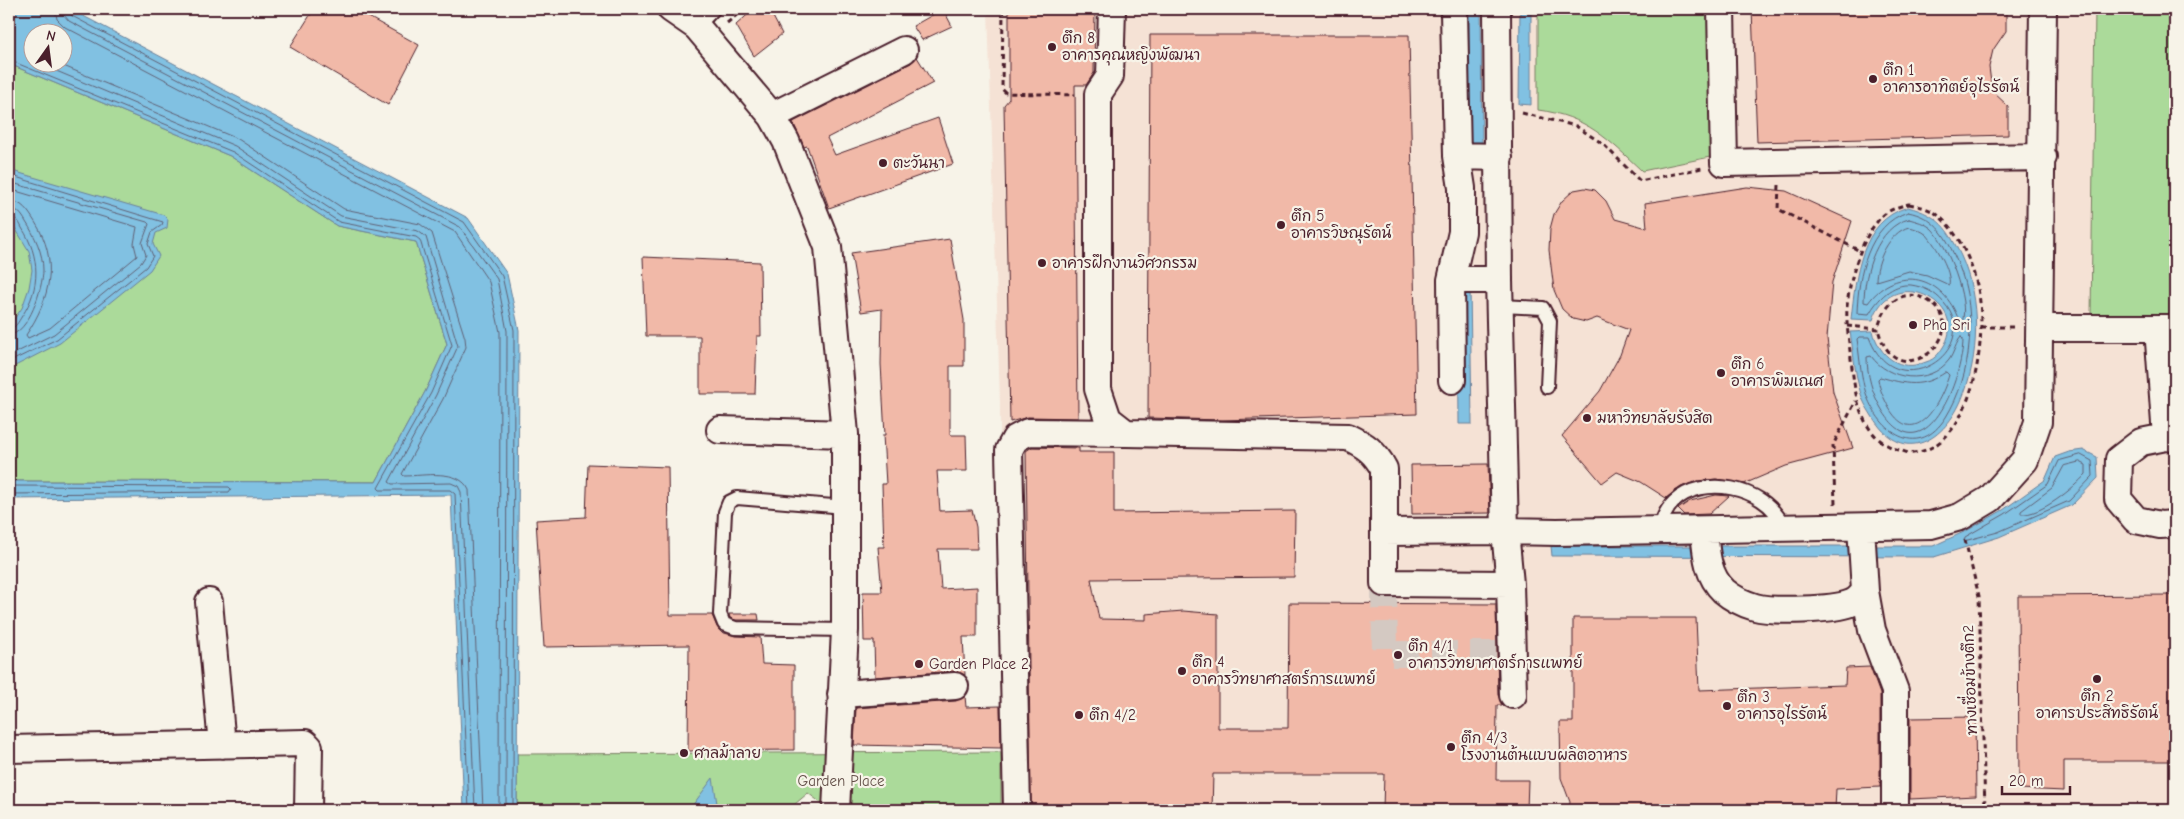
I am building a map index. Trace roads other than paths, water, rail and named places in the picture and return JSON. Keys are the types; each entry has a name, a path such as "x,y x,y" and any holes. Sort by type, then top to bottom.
{"street":[{"path":"671,9 705,18 772,116 786,140 828,247 845,434 845,630 836,810"},
{"path":"1112,9 1110,76 1098,94 1098,389 1108,419 1126,433"},
{"path":"1497,9 1499,280 1505,531 1510,584 1513,695"},
{"path":"1721,9 1724,163 2043,157"},
{"path":"1384,532 1660,530 1705,543 1786,528 1855,540 1932,525 1960,517 1990,499 2025,460 2038,422 2043,157 2043,9"},
{"path":"1452,380 1451,280 1462,232 1462,188 1458,156 1454,11"},
{"path":"772,116 904,50"},
{"path":"1458,156 1499,157"},
{"path":"1451,280 1499,280"},
{"path":"2040,328 2167,328 2170,438 2141,442 2119,459 2118,499 2136,520 2160,525 2175,524"},
{"path":"720,430 845,434"},
{"path":"1017,808 1010,450 1015,439 1028,432 1348,437 1364,444 1377,455 1384,469 1384,583 1510,584"},
{"path":"1855,540 1872,630 1895,691 1895,810"},
{"path":"1705,543 1710,570 1725,591 1746,604 1757,608 1842,606 1853,603 1865,591"},
{"path":"209,602 222,744"},
{"path":"841,694 955,686"},
{"path":"9,749 307,744 308,810"}],"lane":[{"path":"1501,306 1543,308 1550,321 1547,387"},
{"path":"1660,530 1664,516 1675,498 1689,490 1707,488 1742,492 1761,499 1772,508 1786,528"},
{"path":"845,507 737,498 729,502 725,512 720,614 724,624 735,628 845,630"}],"water":[{"path":"9,9 70,9 468,218 507,274 519,330 517,810 464,810 451,495 9,499 9,481 376,482 426,390 447,344 416,242 337,226 230,156 28,72 72,72 72,22 22,22 22,69 9,64"},
{"path":"1469,9 1481,9 1482,147 1469,147"},
{"path":"1520,9 1531,9 1531,105 1519,104"},
{"path":"9,170 164,215 168,219 167,228 156,233 153,244 159,256 150,270 60,343 15,366 9,367 9,326 22,308 29,288 32,270 29,251 9,218"},
{"path":"1908,207 1928,214 1941,224 1952,238 1968,273 1975,310 1976,328 1972,366 1961,401 1953,416 1932,438 1920,443 1908,444 1895,440 1883,431 1865,404 1858,384 1850,332 1873,331 1880,348 1899,364 1917,365 1926,362 1935,357 1945,344 1949,328 1946,314 1937,303 1924,295 1909,292 1895,294 1882,303 1873,320 1851,319 1855,285 1863,252 1870,237 1880,224 1892,214"},
{"path":"1470,286 1472,424 1459,424 1458,287"},
{"path":"2083,450 2097,457 2098,478 2072,505 1999,537 1934,557 1552,556 1551,546 1933,546 1966,531 2003,510 2045,480 2055,457"},
{"path":"713,778 718,810 689,810"}],"tunnel":[{"path":"1384,583 1385,654 1511,654"}],"place":[{"name":"ตึก 8 อาคารคุณหญิงพัฒนา","path":"1052,47"},
{"name":"ตึก 1 อาคารอาทิตย์อุไรรัตน์","path":"1873,79"},
{"name":"ตะวันนา","path":"883,163"},
{"name":"ตึก 5 อาคารวิษณุรัตน์","path":"1281,225"},
{"name":"อาคารฝึกงานวิศวกรรม","path":"1042,263"},
{"name":"Pha Sri","path":"1913,325"},
{"name":"ตึก 6 อาคารพิฆเณศ","path":"1721,373"},
{"name":"มหาวิทยาลัยรังสิต","path":"1587,418"},
{"name":"ตึก 4/1 อาคารวิทยาศาตร์การแพทย์","path":"1398,655"},
{"name":"Garden Place 2","path":"919,664"},
{"name":"ตึก 4 อาคารวิทยาศาสตร์การแพทย์","path":"1182,671"},
{"name":"ตึก 2 อาคารประสิทธิรัตน์","path":"2097,679"},
{"name":"ตึก 3 อาคารอุไรรัตน์","path":"1727,706"},
{"name":"ตึก 4/2","path":"1079,715"},
{"name":"ตึก 4/3 โรงงานต้นแบบผลิตอาหาร","path":"1451,747"},
{"name":"ศาลม้าลาย","path":"684,753"}],"park label":[{"name":"Garden Place","path":"841,781"}]}
